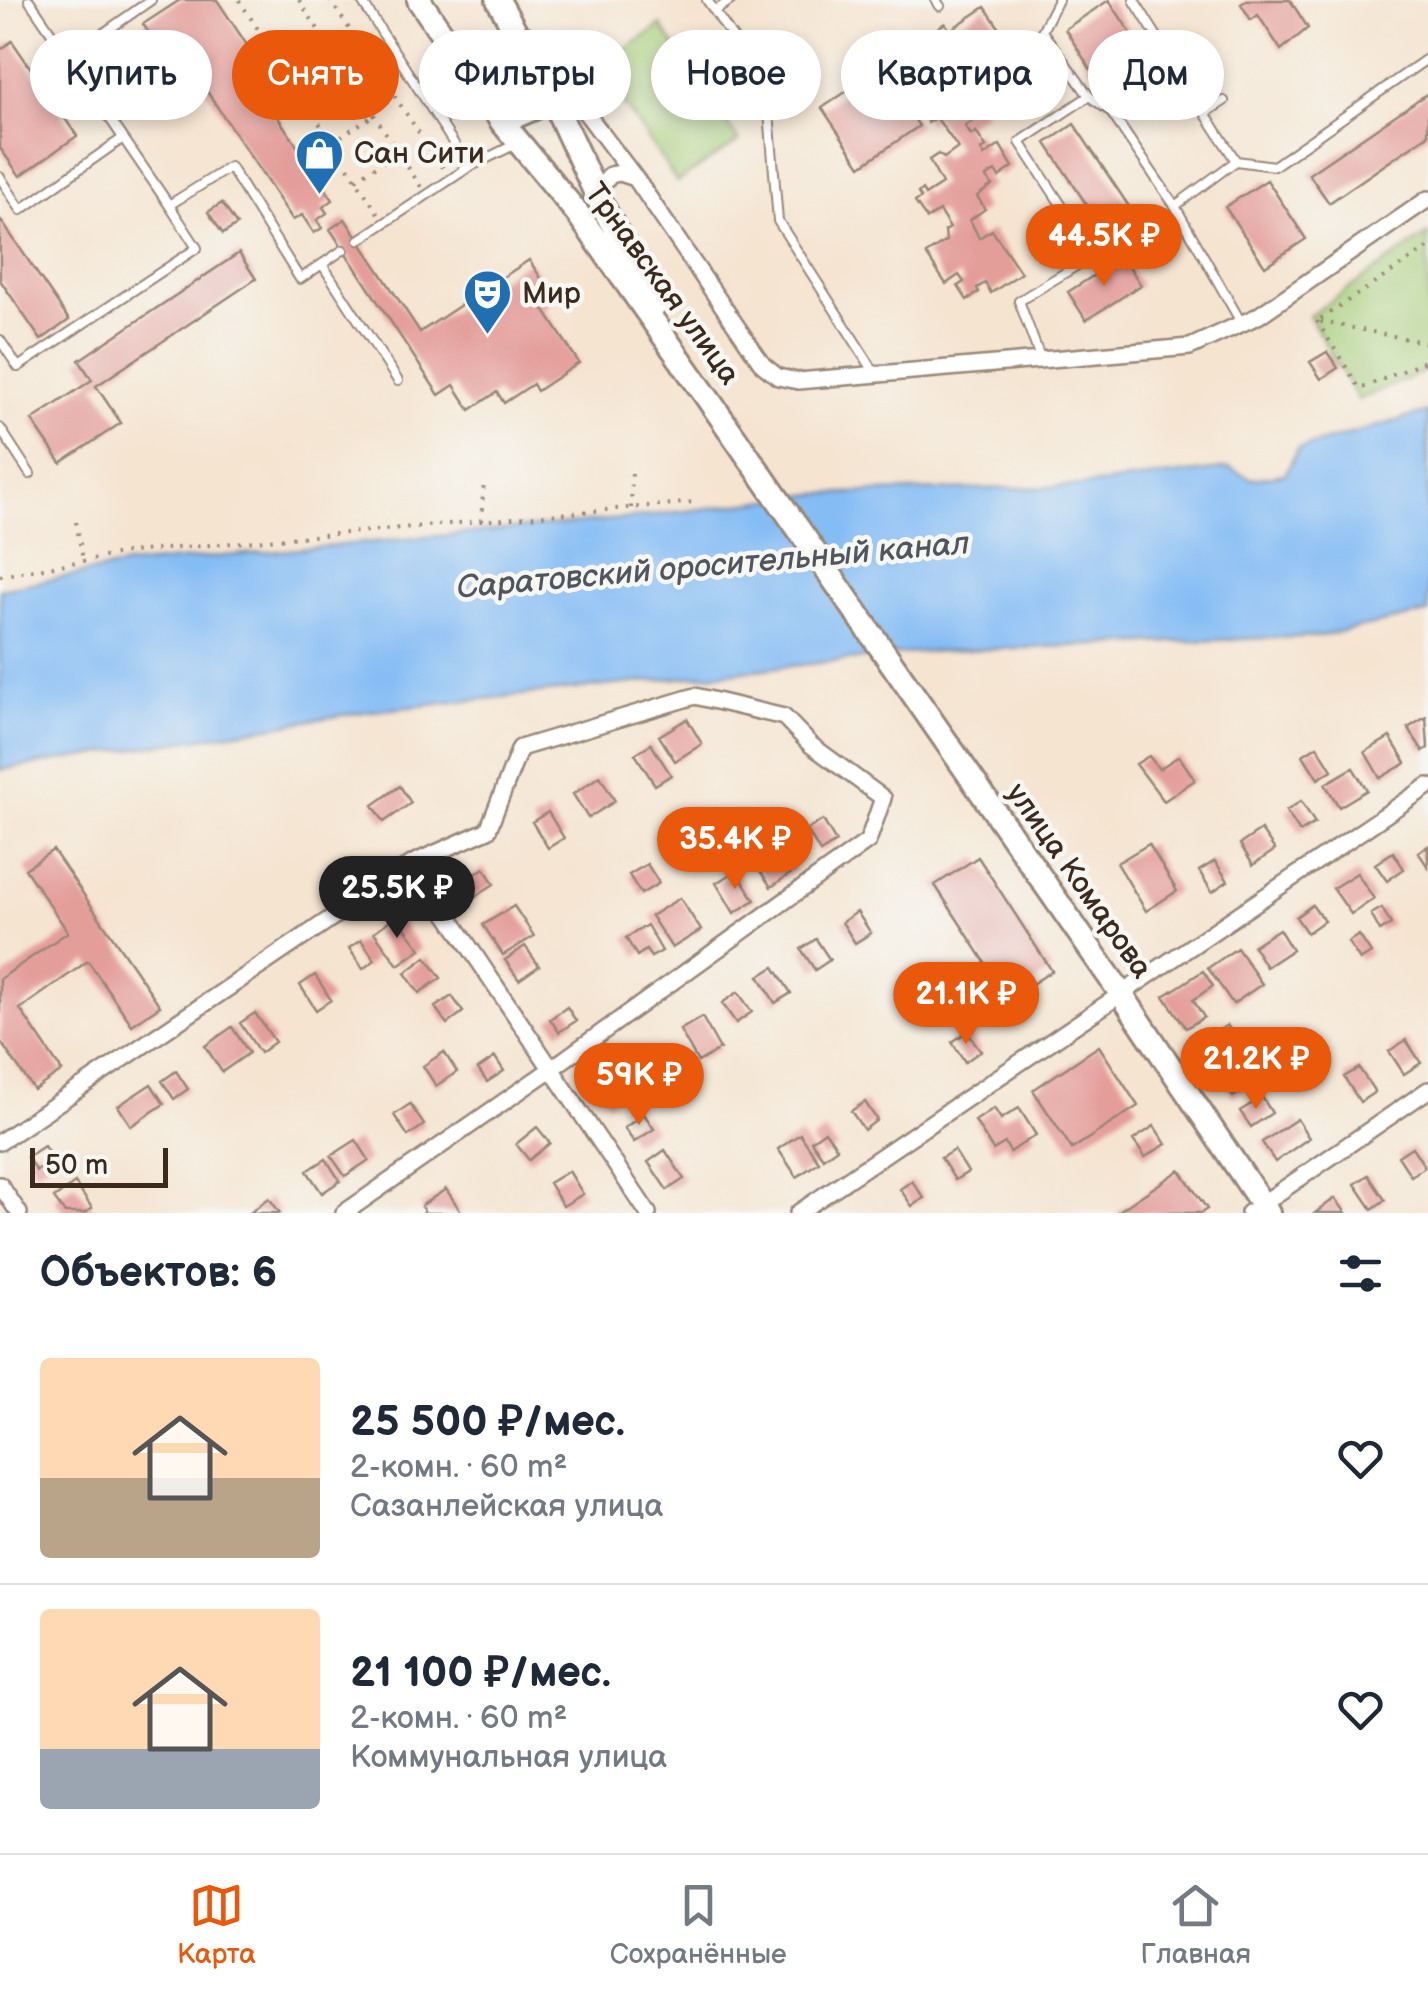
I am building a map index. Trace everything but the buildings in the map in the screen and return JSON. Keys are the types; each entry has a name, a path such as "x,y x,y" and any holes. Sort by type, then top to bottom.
{"main road":[{"name":"Трнавская улица","path":"420,0 502,122 578,214 720,416"},
{"name":"Трнавская улица","path":"499,0 515,30"},
{"path":"502,122 510,120"},
{"name":"Трнавская улица","path":"562,120 600,202 720,416"},
{"name":"улица Комарова","path":"720,416 1120,992 1260,1210"}],"street":[{"path":"499,0 636,179 763,365 778,377 798,381 876,376 1190,347 1242,324 1428,199"},
{"path":"600,202 602,186 610,175 620,173 636,179"},
{"path":"0,1142 414,863 488,830 520,748 695,696 784,717 810,745 883,798 868,841 344,1213"},
{"path":"798,1213 1428,786"},
{"path":"414,863 648,1213"},
{"path":"1260,1210 1428,1090"},
{"path":"0,1185 20,1213"}],"lane":[{"path":"29,0 49,30"},
{"path":"128,0 136,11"},
{"path":"109,30 151,0"},
{"path":"361,0 469,166"},
{"path":"706,0 767,88 778,221 876,376"},
{"path":"714,12 731,0"},
{"path":"1134,0 1153,30"},
{"path":"1042,360 1020,301 1094,255 1020,142 1088,96 1042,31 1060,1"},
{"path":"1175,206 1236,161 1274,166 1428,58"},
{"path":"1,345 18,367 197,248 111,120"},
{"path":"1116,120 1175,206 1242,324"},
{"path":"1210,120 1236,161"},
{"path":"0,177 21,210 123,138"},
{"path":"359,240 469,166 518,144"},
{"path":"169,205 230,167 300,279 344,250"},
{"path":"322,264 398,380"},
{"path":"0,428 30,474"}],"path":[{"path":"239,0 259,30"},
{"path":"298,0 318,30"},
{"path":"330,0 450,180"},
{"path":"318,120 384,223"},
{"path":"332,142 366,120"},
{"path":"377,120 426,195"},
{"path":"356,179 399,152"},
{"path":"1317,321 1428,248"},
{"path":"1317,321 1428,343"},
{"path":"1317,321 1360,389 1428,360"},
{"path":"631,508 632,469"},
{"path":"481,521 484,481"},
{"path":"0,576 131,552 695,502"},
{"path":"76,522 83,560"}],"green space":[{"path":"651,32 651,120 725,120 739,141 677,182 631,114 631,45"},
{"path":"1428,234 1428,370 1358,400 1309,316"}],"water":[{"name":"Саратовский оросительный канал","path":"1428,412 1428,613 1320,636 921,652 363,712 0,770 0,589 128,565 632,518 815,494 1082,486 1230,468 1252,479 1285,474 1298,449"}],"place":[{"name":"Сан Сити","path":"319,196"},
{"name":"Мир","path":"487,336"}]}
